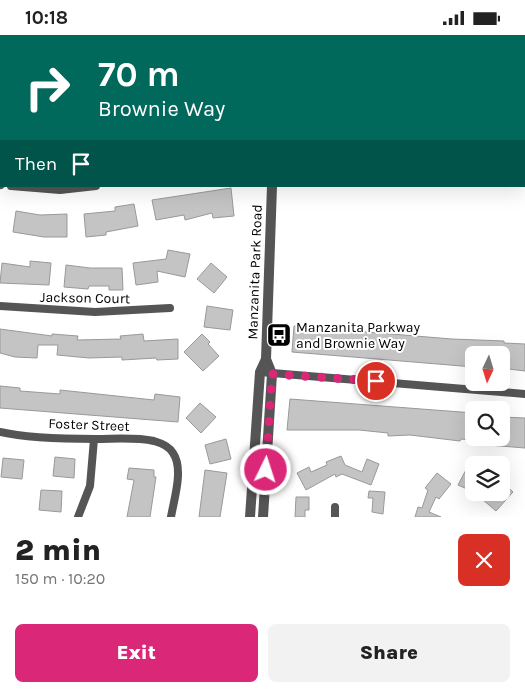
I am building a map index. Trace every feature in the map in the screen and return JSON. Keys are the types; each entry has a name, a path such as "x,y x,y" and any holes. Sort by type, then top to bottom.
{"street":[{"path":"36,187 78,187"},
{"name":"Manzanita Park Road","path":"250,517 260,372 266,359 272,187"},
{"name":"Jackson Court","path":"0,306 95,312 170,308"},
{"name":"Manzanita Park Road","path":"263,517 272,374 266,359"},
{"path":"260,372 525,394"},
{"name":"Foster Street","path":"0,432 152,441 165,445 173,452 177,463 178,477 171,517"},
{"path":"78,517 90,486 94,439"},
{"path":"335,507 335,517"}],"building":[{"path":"231,188 234,216 213,218 212,213 185,220 184,215 156,220 152,200"},
{"path":"134,204 138,226 106,232 106,235 86,237 84,214 115,211 115,207"},
{"path":"16,211 40,215 67,214 67,237 44,237 13,232"},
{"path":"168,250 190,254 185,277 157,271 158,282 136,285 133,263 166,259"},
{"path":"30,261 51,263 49,285 0,283 2,263 30,267"},
{"path":"211,263 227,277 214,293 197,279"},
{"path":"66,265 90,268 122,268 123,290 109,290 109,286 89,286 88,289 64,287"},
{"path":"207,306 233,310 230,330 204,327"},
{"path":"294,326 452,339 504,341 504,343 525,344 525,371 510,369 510,346 465,346 465,366 292,352"},
{"path":"0,329 52,336 52,334 78,336 77,340 121,339 120,336 143,334 144,341 178,339 178,359 122,360 122,357 89,358 57,355 58,345 38,345 37,358 15,357 0,353"},
{"path":"202,334 219,356 203,371 184,352"},
{"path":"0,386 20,388 20,391 60,394 60,390 154,400 155,394 180,397 178,422 0,408"},
{"path":"290,399 465,412 465,439 461,439 460,441 410,435 388,436 388,433 359,430 287,430"},
{"path":"200,403 216,417 201,433 186,418"},
{"path":"510,417 525,418 525,448 500,446 510,446"},
{"path":"226,439 231,459 210,464 205,445"},
{"path":"341,456 345,465 362,472 367,459 379,464 371,485 342,474 336,477 335,474 306,490 297,473 309,467 311,472 327,465 326,462"},
{"path":"55,457 75,459 74,478 53,476"},
{"path":"3,458 24,460 22,479 1,477"},
{"path":"129,468 154,470 154,477 156,477 150,517 127,517 134,480 127,479"},
{"path":"205,470 227,473 220,517 199,517"},
{"path":"465,472 465,488 458,485"},
{"path":"437,473 451,484 439,499 436,497 429,512 441,517 415,517 418,507 422,508 428,490 425,488"},
{"path":"41,490 62,491 61,512 39,510"},
{"path":"369,491 385,492 383,514 372,512 373,498 368,498"},
{"path":"296,497 309,497 309,510 305,510 305,517 295,517"},
{"path":"484,501 505,501 496,511"}],"place":[{"name":"Manzanita Parkway and Brownie Way","path":"279,335"}],"route":[{"path":"266,470 272,374 376,381"}]}
